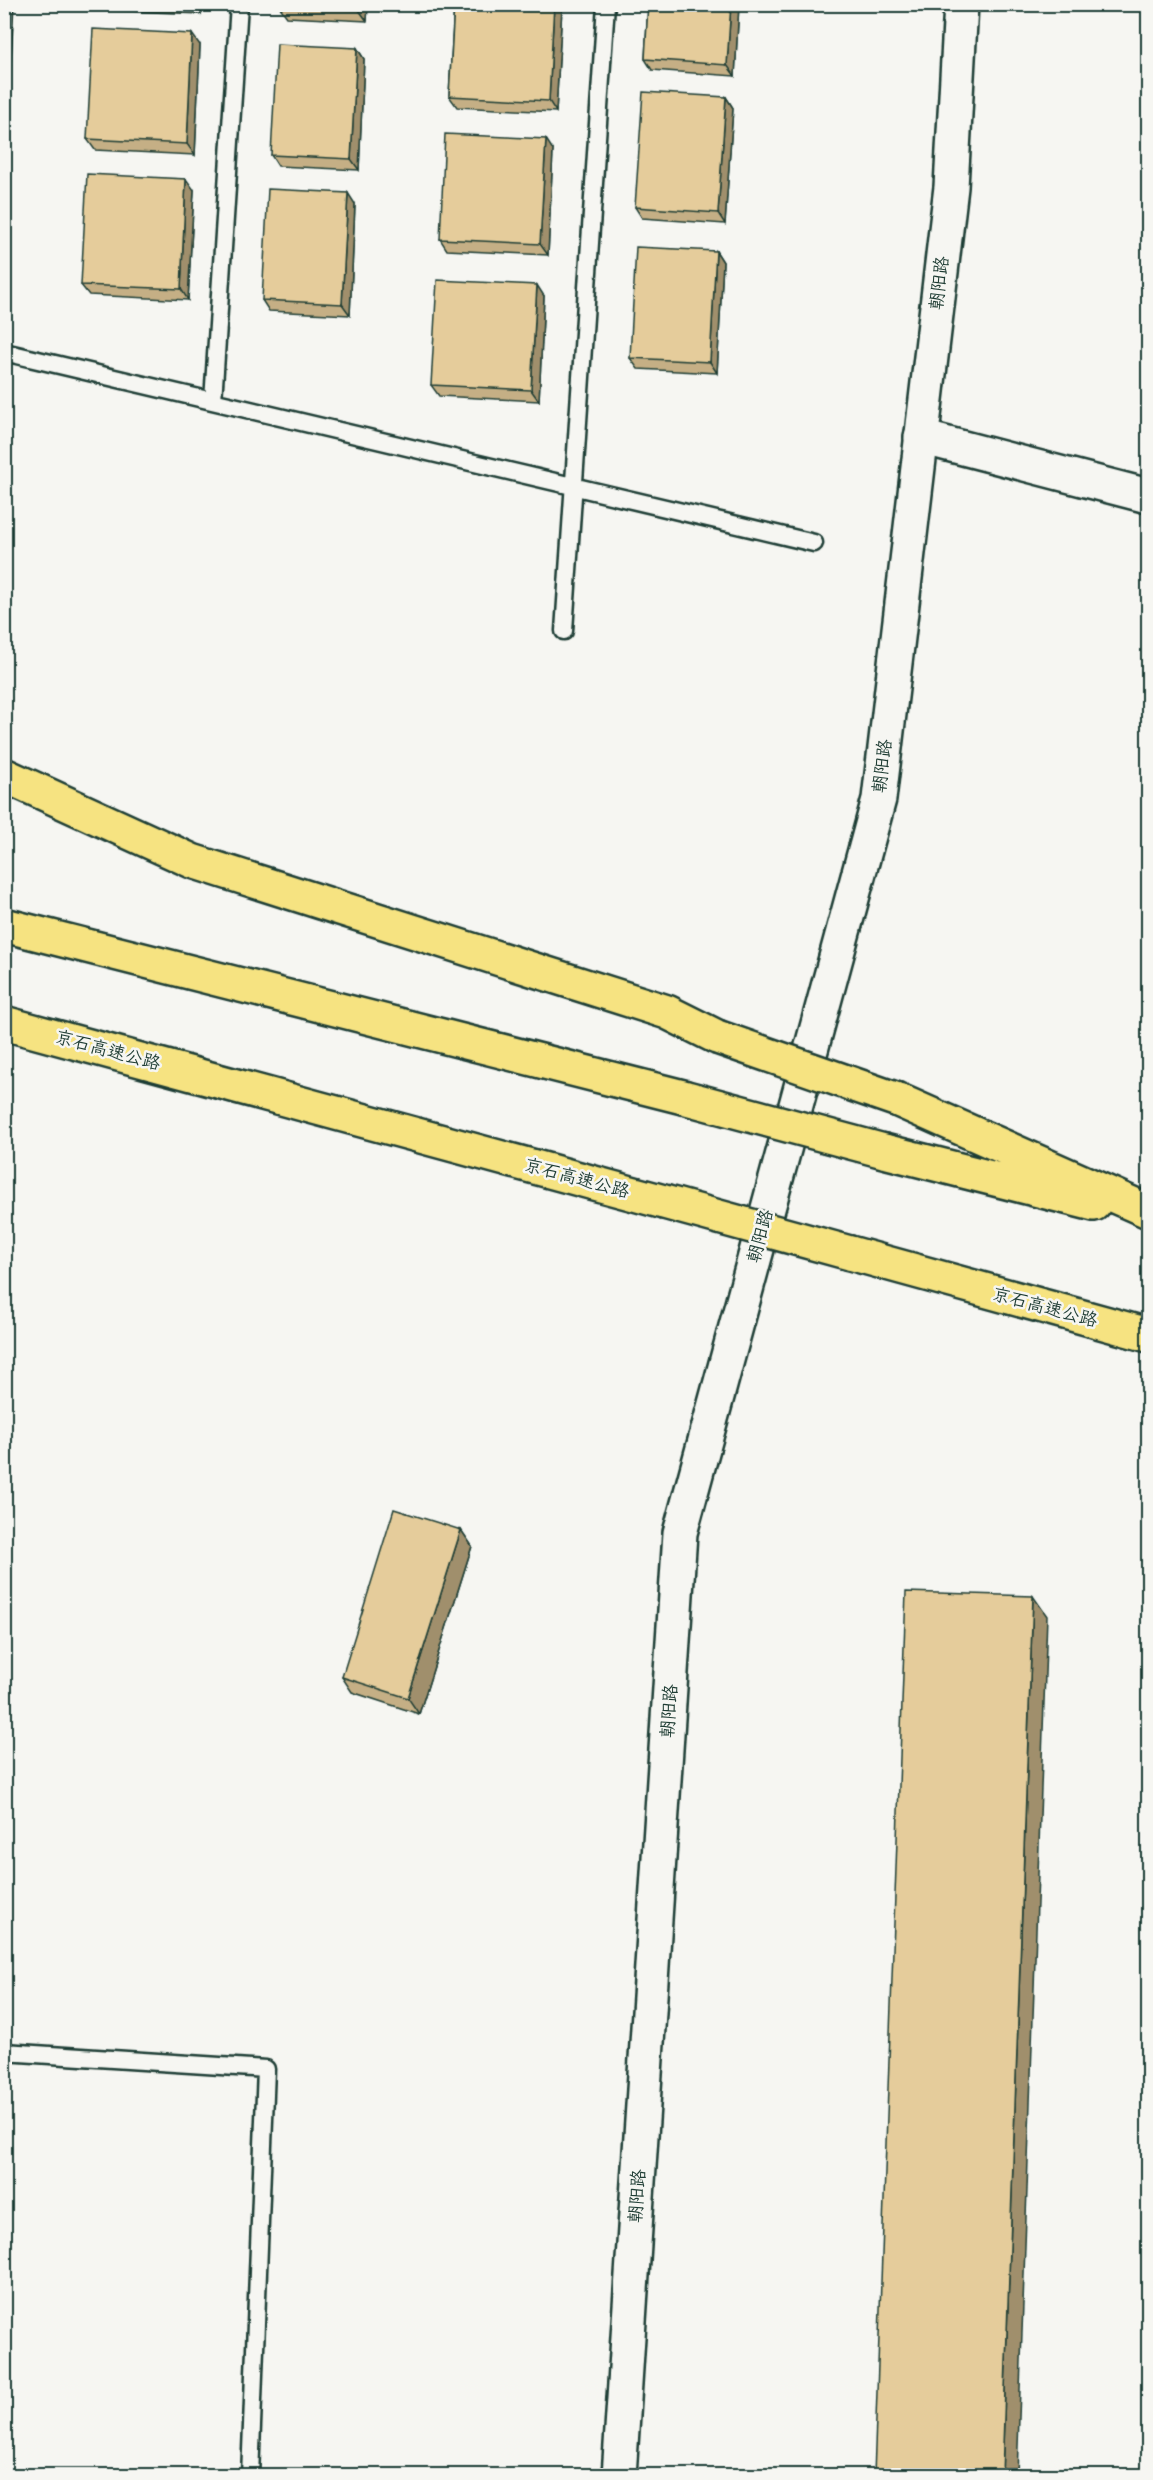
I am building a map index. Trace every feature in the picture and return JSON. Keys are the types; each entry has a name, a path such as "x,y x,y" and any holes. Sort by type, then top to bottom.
{"highway":[{"path":"4,775 192,861 667,1012 717,1036 898,1100 1149,1211"},
{"path":"4,925 1149,1218"},
{"name":"京石高速公路","path":"4,1023 1149,1335"}],"main road":[{"name":"朝阳路","path":"619,2475 680,1533 879,799 951,187 961,4"},
{"path":"921,438 1149,496"}],"lane":[{"path":"213,401 239,4"},
{"path":"564,631 606,4"},
{"path":"4,352 814,543"},
{"path":"4,2052 266,2068 250,2475"}],"building":[{"path":"4,4 6,4 4,35"},
{"path":"279,4 360,4 359,10 279,6"},
{"path":"454,4 554,4 549,101 449,96"},
{"path":"648,4 731,4 727,65 645,59"},
{"path":"93,29 192,34 187,144 87,139"},
{"path":"277,44 357,48 351,159 271,155"},
{"path":"643,92 726,97 718,213 635,207"},
{"path":"445,134 546,139 540,244 440,239"},
{"path":"1149,163 1149,225 1144,225"},
{"path":"87,174 186,179 181,289 81,285"},
{"path":"268,189 348,193 342,304 262,300"},
{"path":"636,247 716,251 710,362 630,358"},
{"path":"437,280 537,285 531,390 431,385"},
{"path":"394,1509 461,1530 408,1698 342,1677"},
{"path":"906,1592 1033,1596 1002,2475 874,2475"}]}
